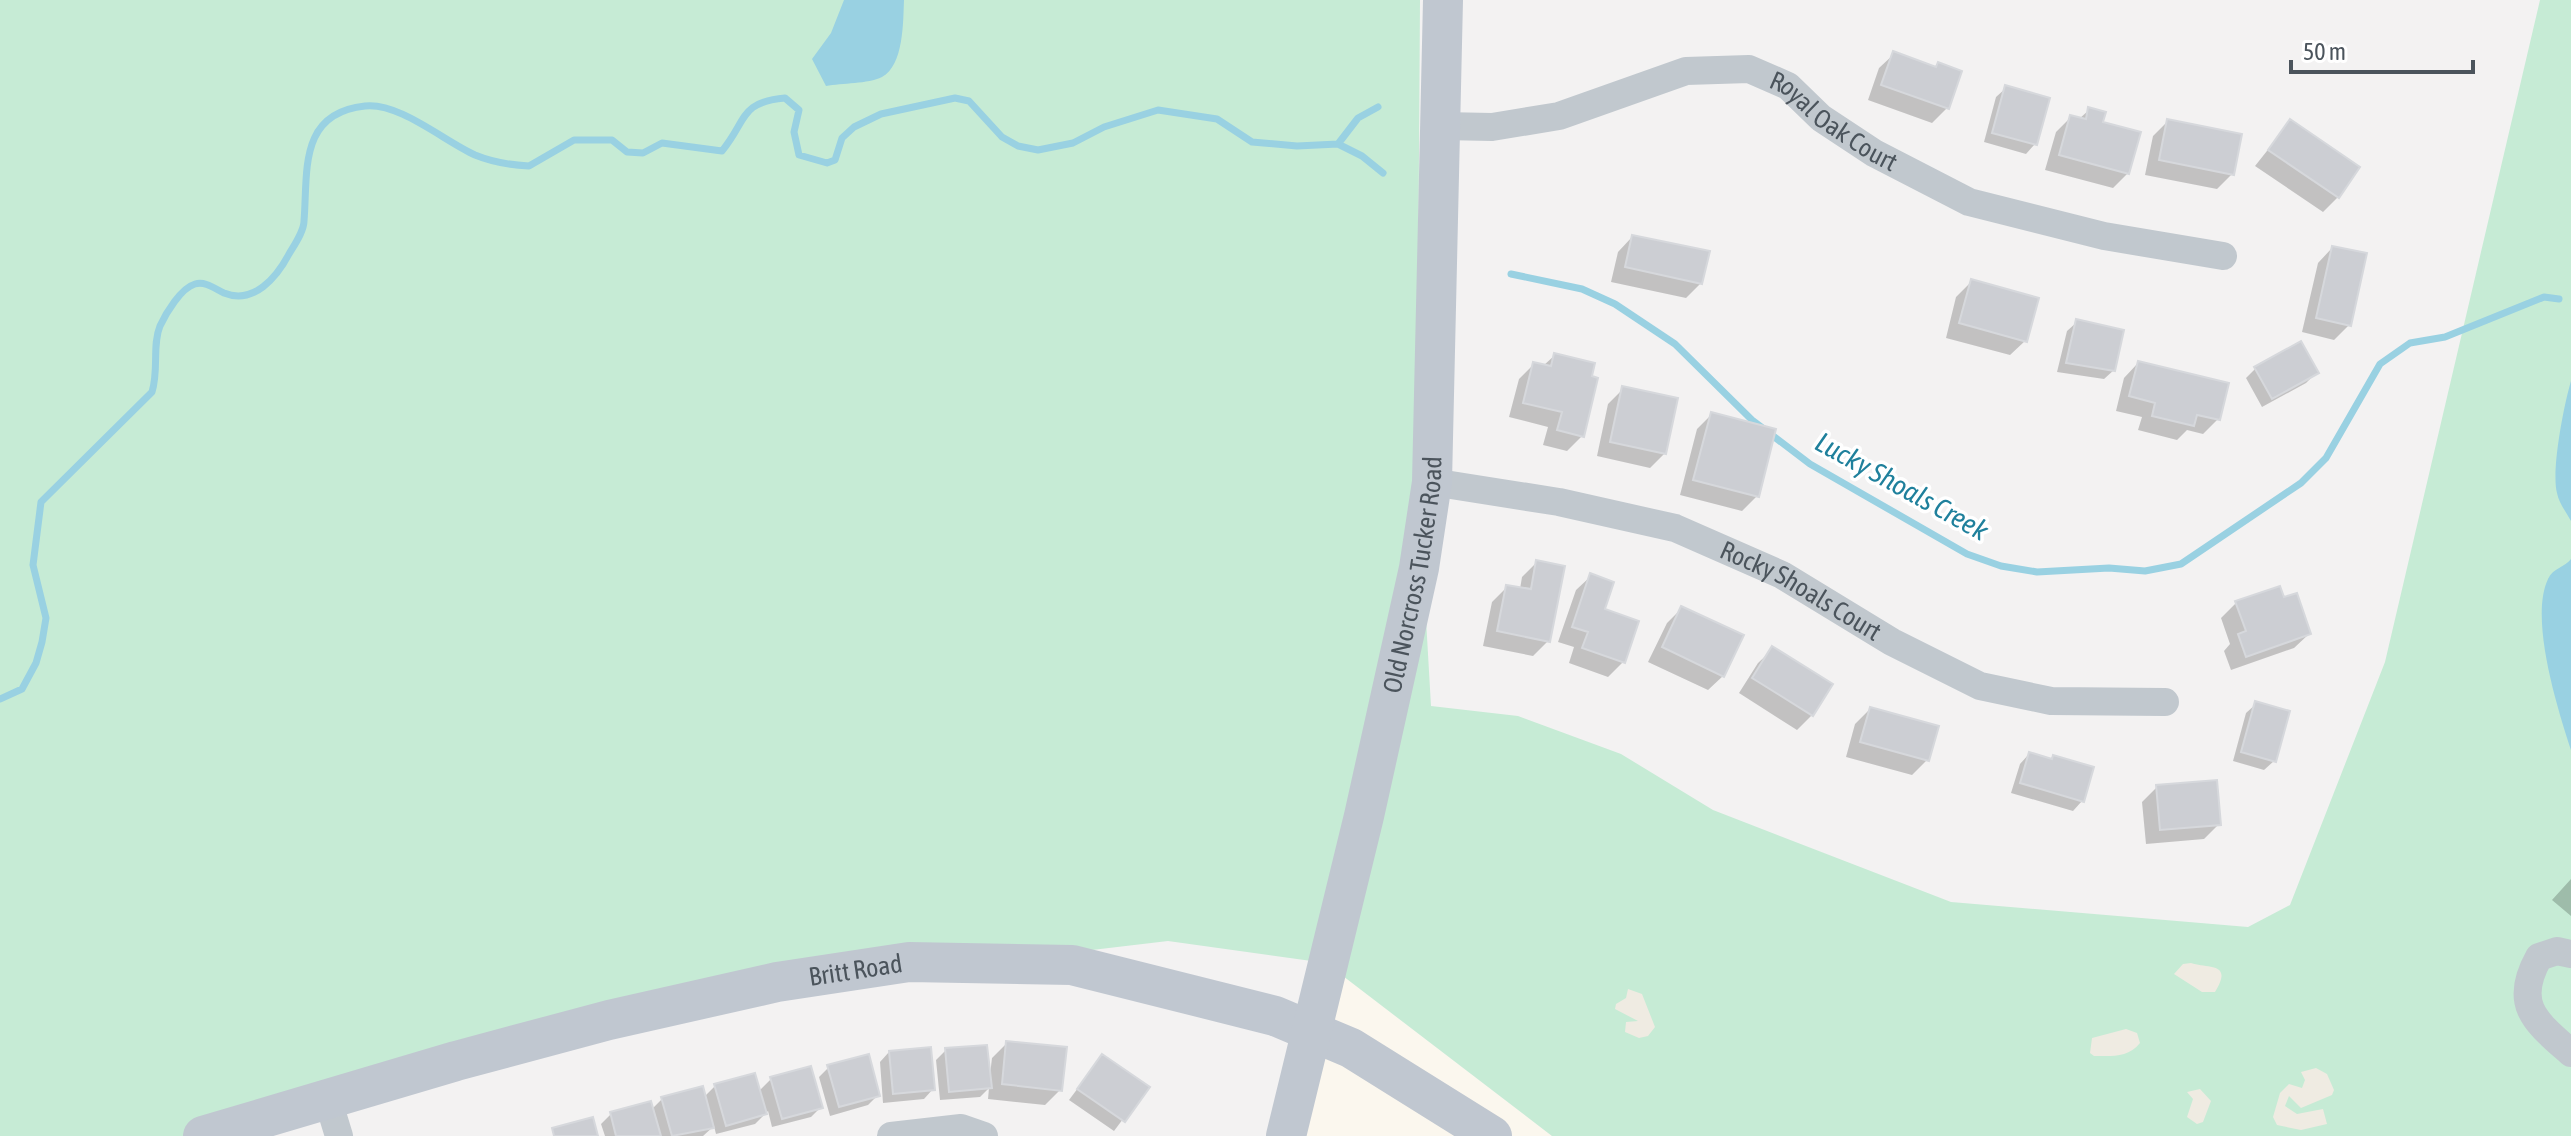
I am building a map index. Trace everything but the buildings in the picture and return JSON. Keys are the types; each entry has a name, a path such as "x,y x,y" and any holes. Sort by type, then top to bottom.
{"street":[{"name":"Old Norcross Tucker Road","path":"1286,1136 1416,584 1432,482 1443,0"},
{"name":"Royal Oak Court","path":"1442,126 1492,127 1559,116 1686,71 1749,69 1788,86 1821,118 1874,153 1969,202 2104,236 2223,256"},
{"name":"Rocky Shoals Court","path":"1432,482 1559,502 1675,528 1782,575 1892,642 1980,686 2051,701 2165,702"},
{"path":"2571,954 2557,951 2539,957 2529,974 2526,994 2534,1020 2571,1053"},
{"name":"Britt Road","path":"203,1136 333,1118 609,1020 777,982 909,962 1072,965 1275,1016 1351,1048 1492,1136"},
{"path":"891,1136 961,1128 984,1136"}],"shaded area":[{"path":"1326,963 1552,1136 1284,1136"}],"green space":[{"path":"0,0 1420,0 1417,463 1431,706 1518,716 1621,754 1713,810 1951,902 2248,927 2290,905 2385,662 2540,0 2571,0 2571,1136 1552,1136 1326,963 1168,941 948,967 524,1026 239,1136 0,1136"}],"sand":[{"path":"2191,963 2220,971 2222,975 2215,992 2202,992 2174,974 2183,964"},
{"path":"1628,989 1642,994 1655,1027 1648,1036 1639,1038 1625,1032 1626,1022 1638,1021 1615,1009 1616,1004 1626,998"},
{"path":"2126,1029 2137,1033 2140,1043 2135,1048 2113,1056 2094,1056 2090,1053 2092,1038"},
{"path":"2316,1068 2327,1074 2334,1090 2332,1095 2301,1108 2289,1096 2285,1106 2297,1114 2323,1109 2327,1124 2301,1130 2277,1125 2273,1117 2280,1093 2289,1084 2302,1088 2305,1080 2301,1072"},
{"path":"2200,1089 2211,1101 2203,1122 2197,1124 2187,1117 2193,1099 2187,1092"}],"water":[{"path":"844,0 904,0 901,42 895,63 882,77 826,86 812,59 831,33"},
{"path":"2571,381 2571,521 2559,500 2556,469 2559,437"},
{"path":"2571,559 2571,750 2548,664 2542,617 2548,579"}],"waterway":[{"name":"Lucky Shoals Creek","path":"0,699 22,689 36,663 42,642 46,618 33,565 41,502 152,392 160,326 184,290 195,284 203,284 235,296 245,295 263,287 278,271 304,225 307,165 317,133 328,120 343,111 365,106 392,110 475,155 501,163 529,166 574,140 612,140 627,152 643,153 662,143 722,151 751,109 770,100 785,98 799,110 794,132 799,155 827,163 835,160 842,138 854,127 881,114 955,98 969,101 1002,137 1018,146 1038,150 1073,143 1104,127 1158,110 1217,119 1252,142 1297,146 1338,144 1362,156 1383,173"},
{"path":"1338,144 1358,118 1378,107"},
{"name":"Lucky Shoals Creek","path":"1511,274 1582,289 1615,304 1675,344 1752,420 1810,464 1967,554 2001,566 2037,572 2109,568 2145,571 2181,564 2301,483 2326,458 2380,364 2410,343 2445,337 2544,297 2559,299"}]}
